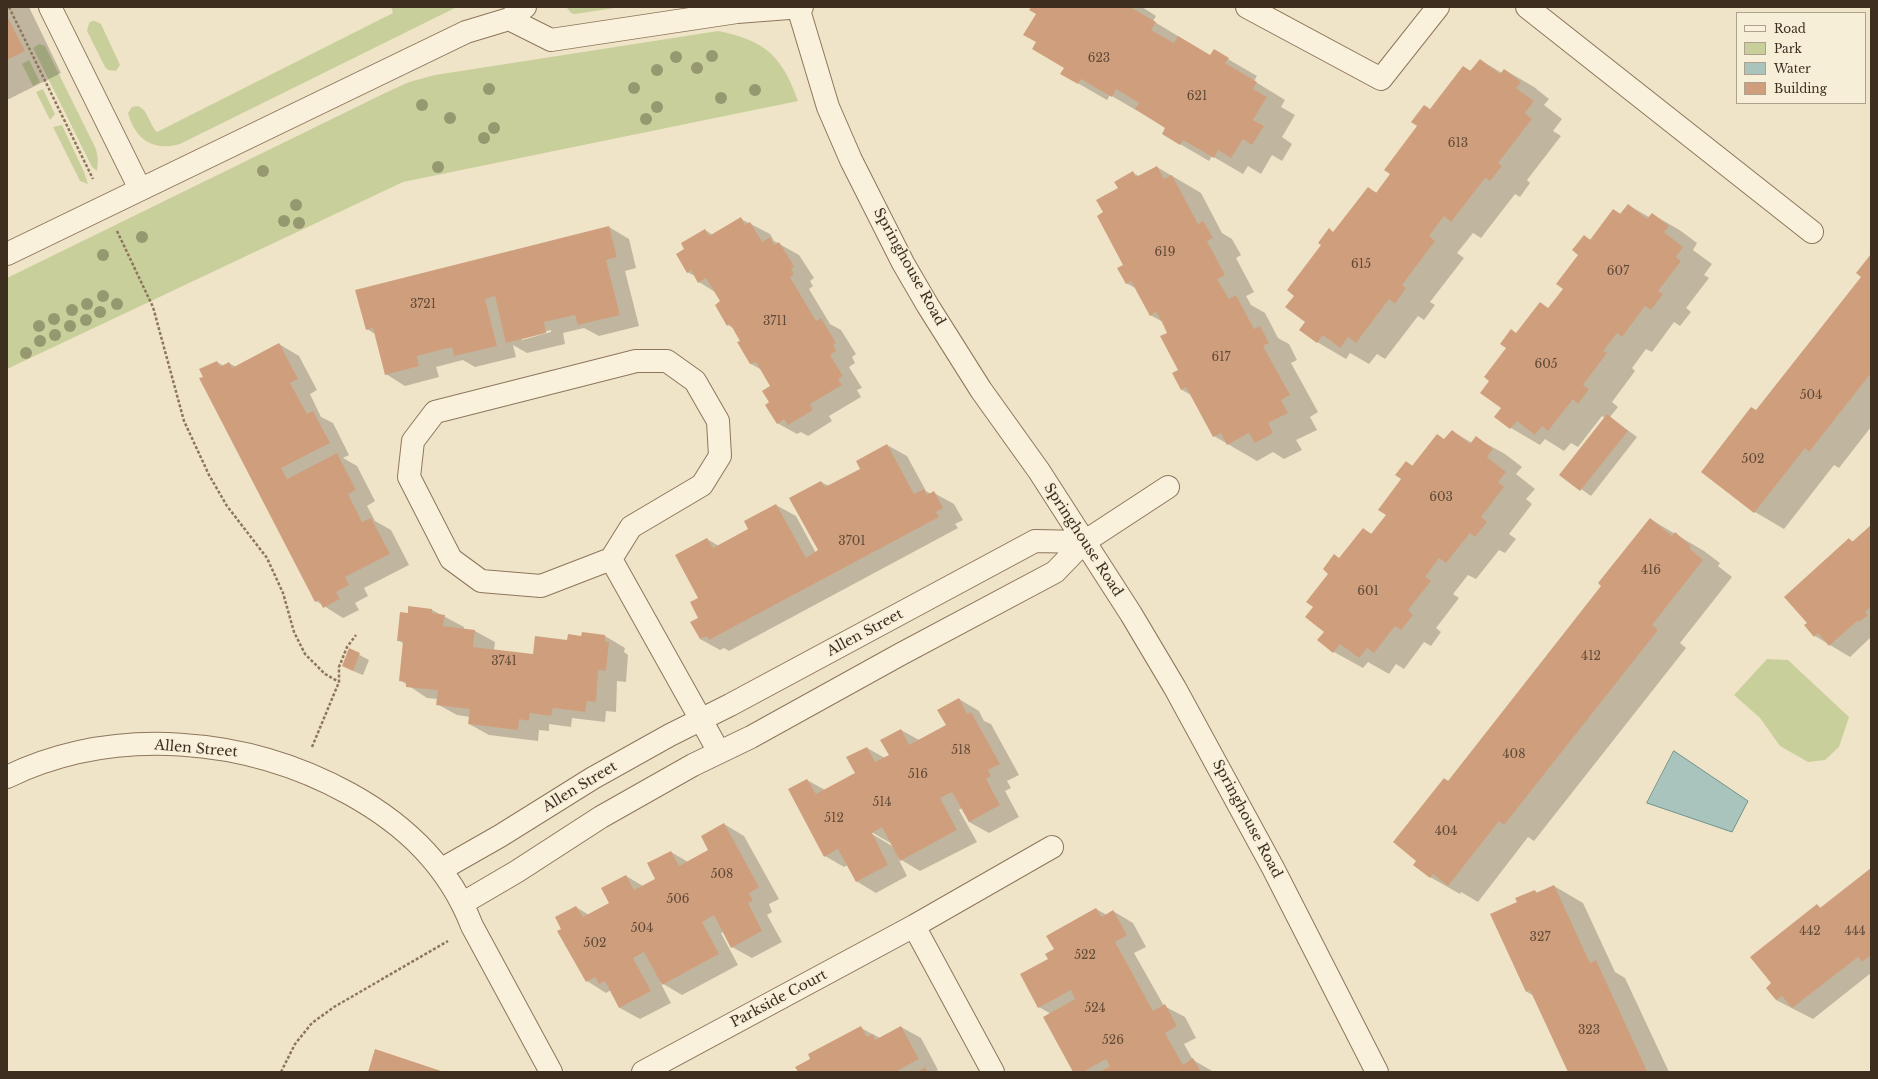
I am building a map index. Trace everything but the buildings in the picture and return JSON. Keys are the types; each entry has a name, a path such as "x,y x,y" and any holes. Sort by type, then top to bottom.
{"street":[{"path":"50,7 140,189"},
{"path":"7,254 466,32 514,11 551,40 737,12 799,7"},
{"name":"Springhouse Road","path":"799,7 828,107 852,160 903,263 928,306 981,390 1039,472 1175,688 1218,765 1375,1071"},
{"path":"1248,7 1381,79 1438,7"},
{"path":"1526,7 1812,232"},
{"path":"636,361 667,361 695,381 718,421 720,456 702,486 631,527 611,559 541,586 481,581 451,559 409,477 413,441 435,412 636,361"},
{"path":"463,903 516,872 601,817 1055,572 1084,542 1168,487"},
{"name":"Allen Street","path":"7,777 22,770 61,757 113,746 167,744 221,748 273,760 302,771 323,779 371,805 414,837 442,869 500,836 594,778 1035,541 1084,542"},
{"path":"611,559 719,752"},
{"name":"Parkside Court","path":"643,1072 914,926 1052,847"},
{"path":"442,869 463,903 472,926 551,1072"},
{"path":"914,926 993,1072"}],"path":[{"path":"9,7 93,179"},
{"path":"116,228 153,307 184,421 203,463 227,506 267,558 283,593 294,632 305,654 325,674 339,682"},
{"path":"302,771 339,682 339,667 347,647 356,635"},
{"path":"281,1072 295,1044 312,1023 334,1007 452,939"}],"green space":[{"path":"391,7 457,7 180,144 170,146 154,145 140,136 131,122 128,113 132,107 141,107 157,132 393,13"},
{"path":"621,7 575,14 571,13 567,8"},
{"path":"92,21 101,24 120,65 116,71 108,70 105,67 87,31 89,23"},
{"path":"718,31 748,39 770,52 785,72 798,101 403,182 7,369 7,278 385,93 409,82 435,75"},
{"path":"39,44 45,46 96,149 98,160 97,171 92,167 33,48"},
{"path":"29,60 40,82 33,86 22,64"},
{"path":"43,89 55,114 50,120 36,92"},
{"path":"62,125 88,184 80,181 53,127"},
{"path":"1767,659 1788,660 1849,717 1839,747 1825,760 1808,762 1780,746 1760,718 1734,695"}],"water":[{"path":"1674,751 1748,801 1732,832 1647,803"}]}
